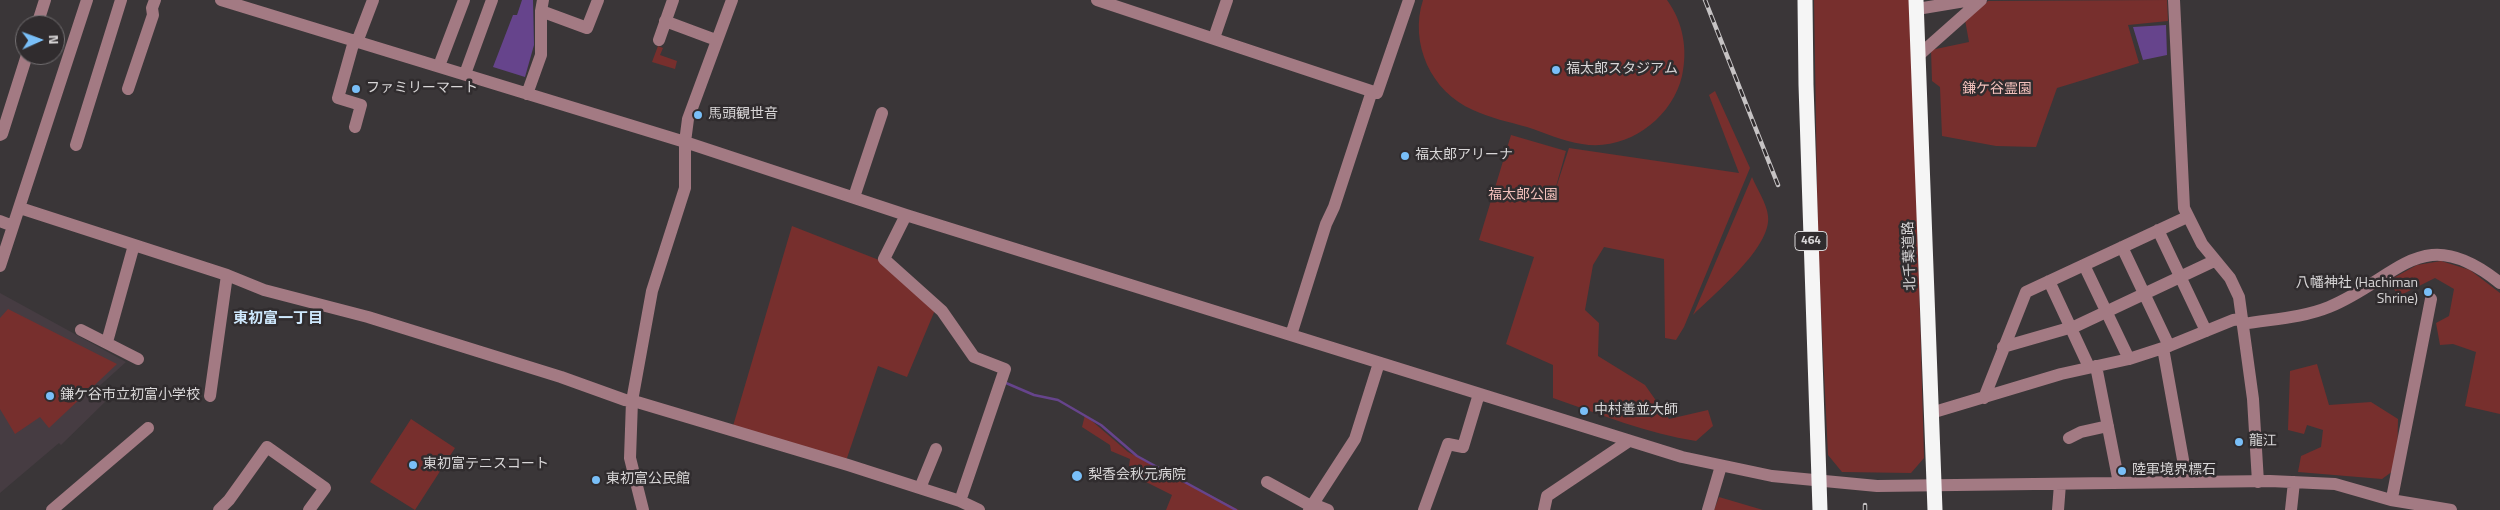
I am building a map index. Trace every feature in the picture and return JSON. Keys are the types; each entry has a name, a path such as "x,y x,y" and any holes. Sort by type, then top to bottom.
{"highway":[{"name":"464","path":"1805,0 1820,510"},
{"name":"北千葉道路","path":"1916,5 1935,510"}],"street":[{"path":"40,15 45,0"},
{"path":"0,266 87,0"},
{"path":"76,145 121,0"},
{"path":"128,89 153,15 152,8 155,0"},
{"path":"221,0 685,142 906,214 1629,442 1722,466 1772,476 1819,482 1877,486 2187,482 2335,484 2391,500 2451,510"},
{"path":"355,127 361,105 338,98 355,42 372,0"},
{"path":"439,66 464,0"},
{"path":"464,74 492,0"},
{"path":"527,94 541,55 542,5 587,28 598,0"},
{"path":"659,40 673,0"},
{"path":"643,510 630,458 632,401 652,291 684,188 685,142 688,119 732,0"},
{"path":"1097,0 1377,93 1409,0"},
{"path":"1214,38 1226,0"},
{"path":"1916,5 1971,0"},
{"path":"1919,55 1981,0"},
{"path":"2174,0 2182,193 2187,217 2214,261 2236,288 2253,399 2258,482"},
{"path":"665,21 716,40"},
{"path":"0,135 2,134 24,65"},
{"path":"1291,335 1326,224 1334,207 1372,91"},
{"path":"854,197 882,113"},
{"path":"20,208 226,275 264,290 368,317 632,401 920,488 960,501 979,510"},
{"path":"906,214 884,259 942,310 974,357 1005,369 960,501"},
{"path":"1984,398 2026,292 2187,217"},
{"path":"0,221 13,226"},
{"path":"2158,230 2206,331"},
{"path":"107,342 134,245"},
{"path":"2122,247 2166,347 2187,482"},
{"path":"1931,413 2093,366 2129,359 2166,347 2232,320 2242,322 2317,312 2349,297 2406,262 2431,254 2460,258 2489,274 2500,283"},
{"path":"2003,347 2071,328 2214,261"},
{"path":"2084,265 2129,359"},
{"path":"210,396 226,275"},
{"path":"2049,281 2071,328 2093,366 2108,426 2119,483"},
{"path":"2393,493 2431,299"},
{"path":"82,330 138,359"},
{"path":"1311,507 1355,439 1379,363"},
{"path":"1424,510 1448,444 1463,447 1478,394"},
{"path":"2069,438 2081,432 2108,426"},
{"path":"52,510 148,428"},
{"path":"1544,510 1548,496 1629,442"},
{"path":"219,510 229,500 266,447 325,488 309,510"},
{"path":"920,488 936,449"},
{"path":"1708,510 1721,475 1722,466"},
{"path":"1267,482 1311,507 1328,510"},
{"path":"2290,510 2294,482"},
{"path":"2058,510 2060,484"}],"shaded area":[{"path":"522,0 533,0 534,45 525,77 493,67 513,15 517,15"},
{"path":"2166,25 2167,55 2143,60 2133,27"},
{"name":"鎌ケ谷市立初富小学校","path":"0,293 126,362 95,390 105,402 61,445 59,443 0,493"}],"green space":[{"name":"福太郎スタジアム","path":"1423,0 1667,0 1677,17 1683,36 1684,66 1677,92 1658,119 1645,129 1615,143 1599,145 1568,141 1479,113 1458,102 1445,91 1435,79 1427,64 1419,33 1419,16"},
{"path":"1814,0 1911,0 1924,458 1911,473 1842,472 1828,455 1818,248"},
{"name":"鎌ケ谷霊園","path":"2167,0 2168,21 2128,25 2139,63 2057,88 2036,147 1996,146 1942,136 1940,87 1932,81 1931,50 1969,42 1965,20 1988,1"},
{"path":"658,46 663,48 660,55 677,61 675,69 652,62"},
{"name":"福太郎公園","path":"1715,91 1750,168 1684,327 1676,340 1665,338 1664,259 1604,247 1593,265 1585,310 1599,323 1598,356 1645,385 1669,419 1708,410 1713,426 1696,441 1642,429 1553,398 1553,365 1506,344 1534,257 1479,240 1511,135 1566,151 1553,197 1569,148 1739,173 1709,95"},
{"path":"1752,177 1767,211 1767,228 1761,242 1752,255 1727,283 1693,315"},
{"path":"792,226 879,260 935,310 907,377 878,366 846,461 733,426"},
{"path":"2441,261 2470,270 2500,293 2500,414 2465,406 2476,352 2453,344 2440,345 2436,323 2449,316 2454,289 2435,278 2399,296 2388,281 2417,265"},
{"name":"鎌ケ谷市立初富小学校","path":"8,309 117,364 49,428 40,417 15,434 0,409 0,318"},
{"path":"2317,364 2329,405 2371,402 2398,419 2397,468 2382,479 2298,472 2301,456 2321,447 2323,430 2307,425 2304,434 2288,430 2290,371"},
{"path":"1085,415 1128,452 1239,510 1166,510 1172,495 1128,473 1130,459 1111,451 1110,445 1082,427"},
{"name":"東初富テニスコート","path":"411,419 455,448 415,510 370,482"},
{"path":"1719,497 1763,510 1714,510"}],"waterway":[{"path":"1006,383 1034,395 1058,400 1101,425 1137,456 1236,510"}],"railway":[{"path":"1705,0 1778,185"},
{"path":"1865,505 1865,510"}],"place":[{"name":"福太郎スタジアム","path":"1556,70"},
{"name":"ファミリーマート","path":"356,89"},
{"name":"馬頭観世音","path":"698,115"},
{"name":"福太郎アリーナ","path":"1405,156"},
{"name":"八幡神社 (Hachiman Shrine)","path":"2428,292"},
{"name":"鎌ケ谷市立初富小学校","path":"50,396"},
{"name":"中村善並大師","path":"1584,411"},
{"name":"龍江","path":"2239,442"},
{"name":"東初富テニスコート","path":"413,465"},
{"name":"陸軍境界標石","path":"2122,471"},
{"name":"梨香会秋元病院","path":"1077,476"},
{"name":"東初富公民館","path":"596,480"}],"district":[{"name":"東初富一丁目","path":"278,319"}]}
